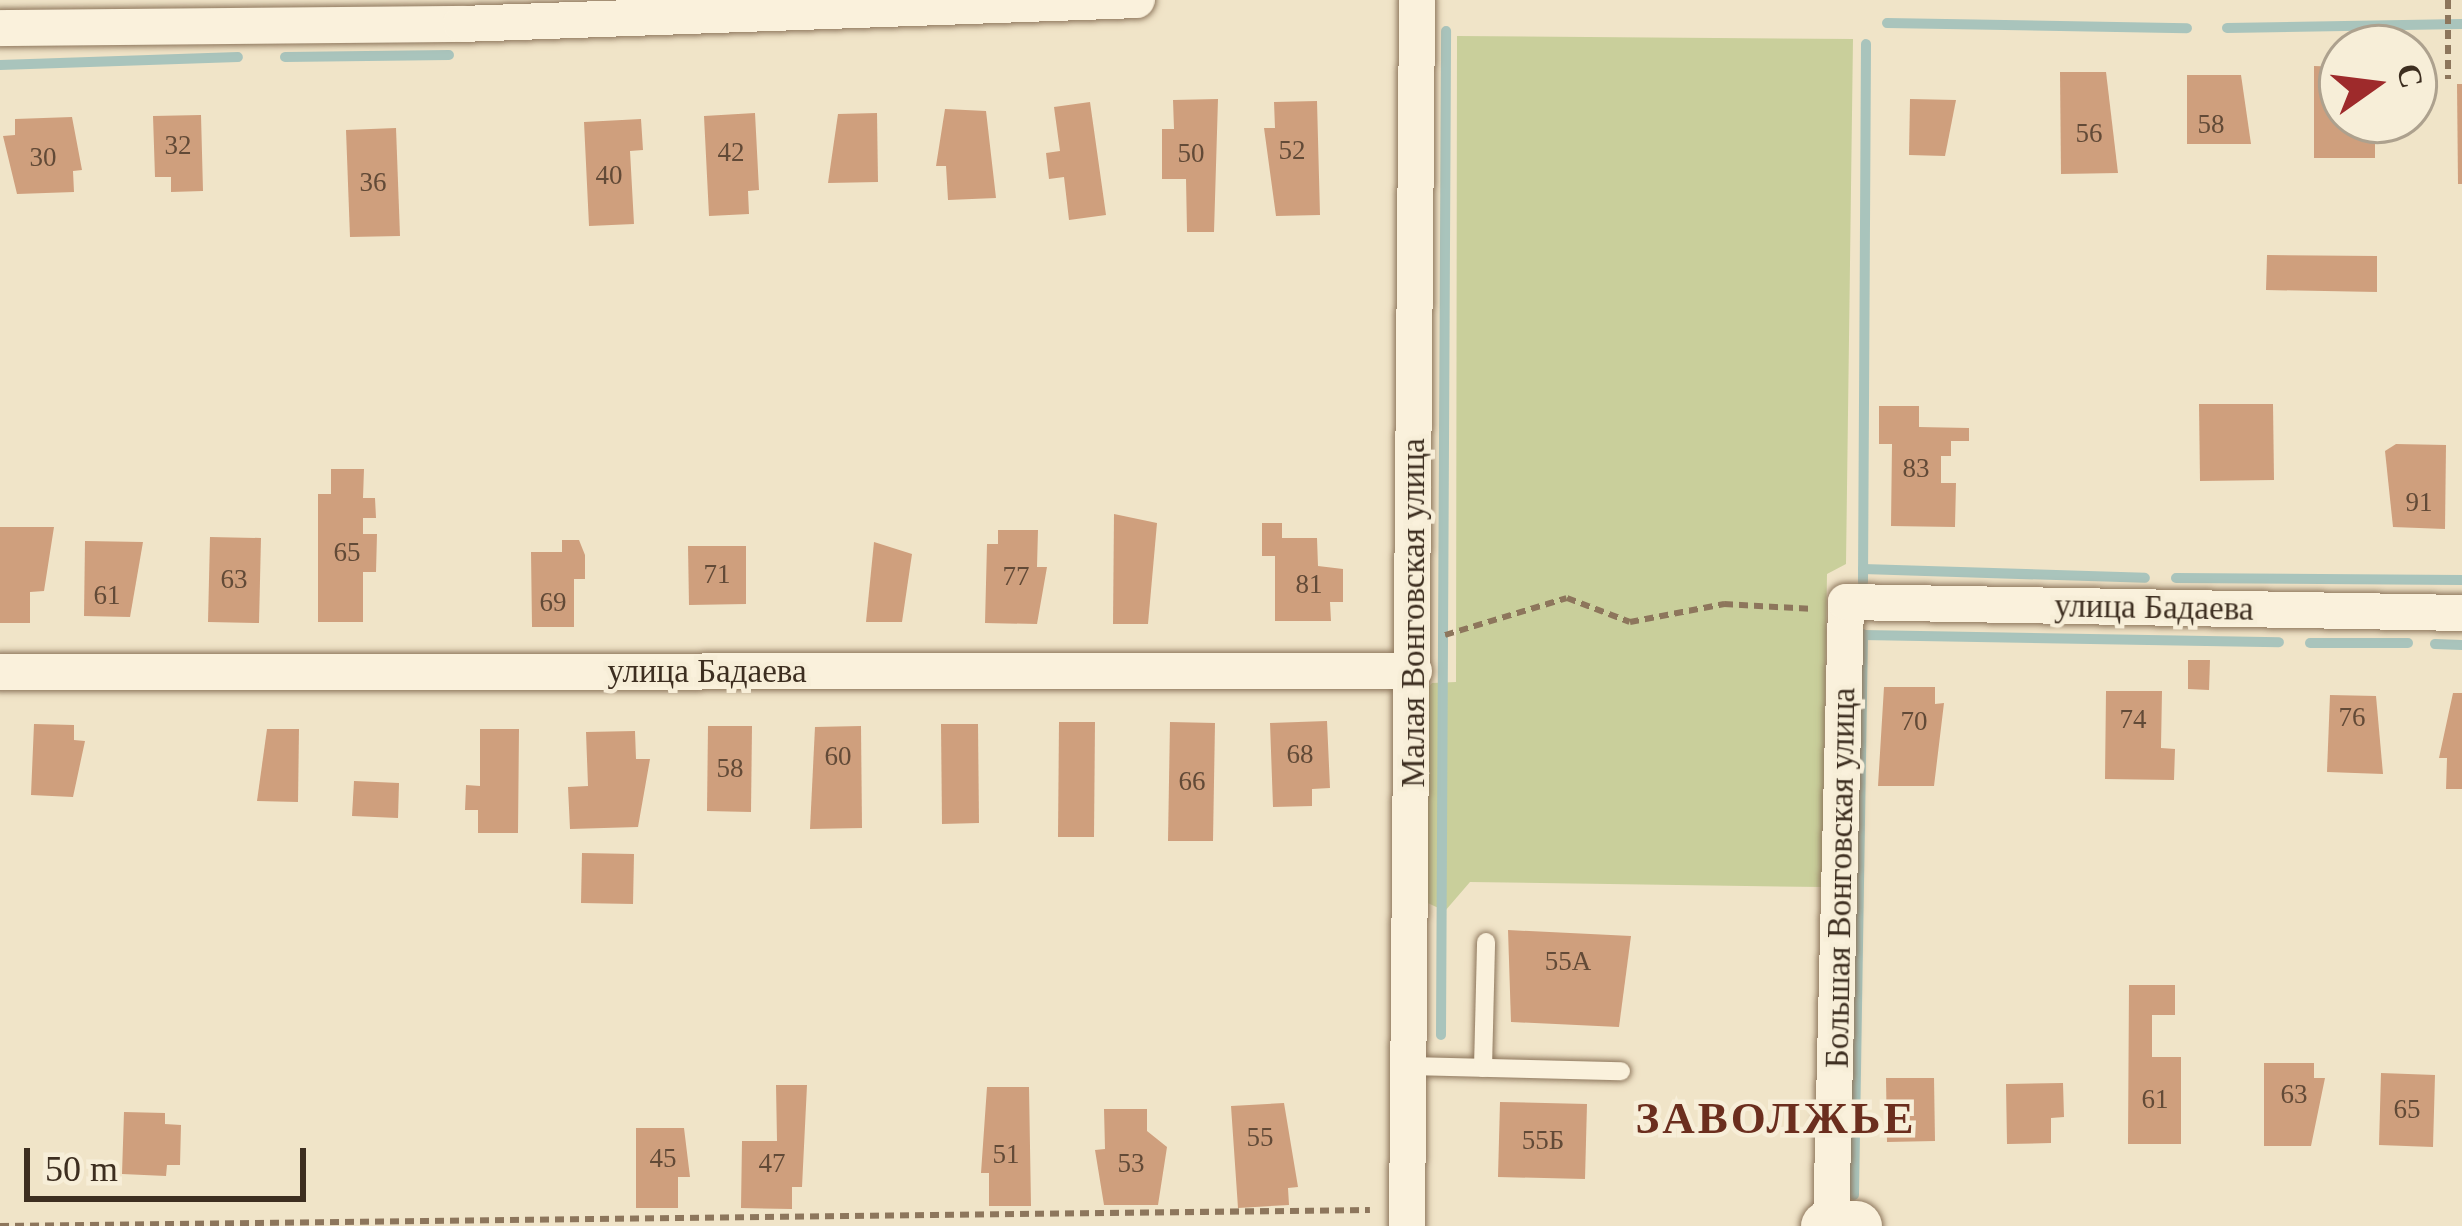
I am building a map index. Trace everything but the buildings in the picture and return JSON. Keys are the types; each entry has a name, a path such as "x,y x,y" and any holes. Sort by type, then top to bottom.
{"street":[{"path":"0,28 461,24 1136,0"},
{"name":"Малая Вонговская улица","path":"1407,1217 1417,0"},
{"name":"улица Бадаева","path":"1846,602 2462,613"},
{"name":"Большая Вонговская улица","path":"1829,1226 1846,602"},
{"name":"улица Бадаева","path":"0,672 1414,671"},
{"path":"1829,1226 1856,1226"}],"lane":[{"path":"1483,1068 1486,942"},
{"path":"1408,1066 1621,1071"}],"path":[{"path":"2448,0 2448,79"},
{"path":"1448,635 1567,598 1630,622 1724,604 1806,610 1846,602"},
{"path":"0,1226 1407,1217"}],"green space":[{"path":"1457,36 1853,39 1846,564 1827,574 1822,887 1470,882 1445,911 1419,899 1421,696 1432,683 1456,682"}],"waterway":[{"path":"1887,23 2187,28"},
{"path":"2227,28 2462,24"},
{"path":"1441,1035 1446,31"},
{"path":"1863,582 1866,44"},
{"path":"285,57 449,55"},
{"path":"0,65 238,57"},
{"path":"1863,569 2145,578"},
{"path":"2176,578 2462,580"},
{"path":"1854,1195 1863,634"},
{"path":"1863,635 2279,642"},
{"path":"2310,643 2408,643"},
{"path":"2435,644 2462,645"}],"district":[{"name":"ЗАВОЛЖЬЕ","path":"1776,1119"}]}
